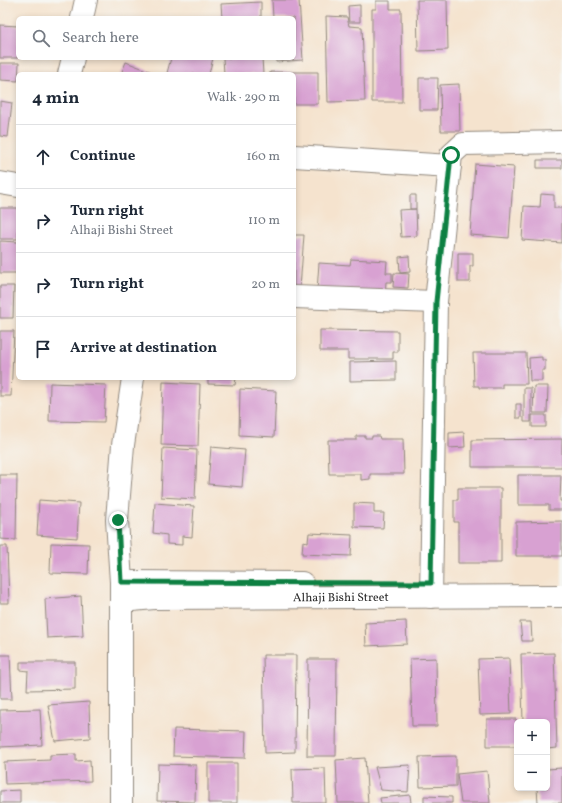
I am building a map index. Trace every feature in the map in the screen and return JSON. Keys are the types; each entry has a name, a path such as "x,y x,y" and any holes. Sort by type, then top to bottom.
{"street":[{"path":"82,16 86,0"},
{"path":"70,72 72,60"},
{"path":"431,590 436,302 451,155 463,144 562,142"},
{"path":"296,156 450,166"},
{"path":"0,184 16,186"},
{"path":"296,297 436,302"},
{"path":"121,803 121,592 118,520 123,444 133,380"},
{"name":"Alhaji Bishi Street","path":"431,590 562,581"},
{"name":"Alhaji Bishi Street","path":"121,592 431,590 562,596"}],"building":[{"path":"272,0 299,0 303,60 276,62 276,60 296,60 296,16 273,16"},
{"path":"417,0 447,0 448,50 418,51"},
{"path":"376,1 390,1 390,9 401,9 402,102 372,102 372,9 376,9"},
{"path":"261,2 261,16 222,16 221,4"},
{"path":"360,5 360,22 349,22 348,6"},
{"path":"326,16 347,17 349,26 362,27 365,101 328,102"},
{"path":"0,25 16,26 16,58 0,58"},
{"path":"170,60 212,60 210,72 167,72"},
{"path":"223,60 262,60 263,72 224,72"},
{"path":"126,62 152,72 122,72"},
{"path":"0,63 19,63 18,72 16,72 16,81 0,80"},
{"path":"296,72 318,72 318,104 296,104"},
{"path":"419,78 438,78 437,110 419,110"},
{"path":"459,84 460,131 441,131 440,85"},
{"path":"0,101 12,103 8,137 0,136"},
{"path":"537,160 562,160 562,168 537,168"},
{"path":"475,164 514,167 509,238 470,235"},
{"path":"541,194 554,195 554,208 562,208 562,243 522,240 524,206 540,207"},
{"path":"410,195 416,195 416,209 410,209"},
{"path":"0,208 16,208 16,239 0,239"},
{"path":"416,209 417,236 401,237 399,210"},
{"path":"296,235 304,235 300,288 296,287"},
{"path":"0,241 16,242 16,273 0,273"},
{"path":"458,253 473,253 473,266 470,266 470,282 458,282"},
{"path":"409,256 410,272 400,273 399,257"},
{"path":"351,259 387,261 386,273 392,273 392,282 386,282 385,294 317,291 319,263 350,265"},
{"path":"394,273 409,274 408,288 393,287"},
{"path":"0,286 14,286 13,318 0,318"},
{"path":"320,330 398,331 398,352 393,352 393,359 348,359 348,351 320,351"},
{"path":"0,331 14,331 11,396 0,396"},
{"path":"473,353 526,353 527,384 502,384 502,388 479,388 479,386 474,386"},
{"path":"542,357 542,360 545,360 545,370 542,370 542,381 530,381 529,358"},
{"path":"396,361 396,380 350,381 350,362"},
{"path":"208,380 236,380 235,385 208,384"},
{"path":"163,382 200,384 198,446 161,445"},
{"path":"50,383 106,385 104,422 49,421"},
{"path":"534,386 548,386 547,413 533,413"},
{"path":"524,388 531,388 531,422 524,422"},
{"path":"240,389 276,391 274,437 239,435"},
{"path":"516,404 521,404 521,418 516,418"},
{"path":"532,415 546,415 546,427 532,427"},
{"path":"464,432 465,447 449,448 449,433"},
{"path":"356,436 372,438 372,436 379,436 380,439 403,439 404,474 370,474 370,479 361,480 361,474 329,474 328,440 356,440"},
{"path":"562,439 562,467 472,467 472,440"},
{"path":"211,447 245,450 242,487 208,484"},
{"path":"163,448 197,450 195,499 161,497"},
{"path":"0,475 17,475 16,540 0,539"},
{"path":"518,475 561,475 560,501 562,501 562,510 549,510 549,505 518,505"},
{"path":"458,488 501,488 501,563 458,563 458,522 454,522 454,500 458,500"},
{"path":"39,500 79,503 77,538 37,535"},
{"path":"155,503 194,506 192,537 182,536 182,545 167,544 167,535 153,533"},
{"path":"354,503 374,504 374,513 384,513 383,528 354,527"},
{"path":"562,521 562,556 516,556 516,522"},
{"path":"309,533 352,535 351,556 302,554 303,541 308,542"},
{"path":"51,543 89,544 88,574 50,573"},
{"path":"0,546 7,546 9,603 0,603"},
{"path":"81,596 83,636 47,638 45,599"},
{"path":"406,621 407,644 366,646 365,623"},
{"path":"520,622 531,622 532,641 522,641"},
{"path":"554,653 557,748 550,749 550,719 523,719 521,654"},
{"path":"0,655 10,655 12,699 0,699"},
{"path":"263,655 296,655 295,752 265,753"},
{"path":"436,658 437,726 412,726 410,659"},
{"path":"509,658 511,714 480,715 478,659"},
{"path":"308,659 337,659 336,756 307,756"},
{"path":"20,662 75,662 75,689 27,690 28,671 20,670"},
{"path":"89,702 90,738 55,741 48,705"},
{"path":"40,709 42,745 0,747 0,710"},
{"path":"487,719 514,719 514,746 487,746"},
{"path":"174,729 246,731 245,758 173,756"},
{"path":"76,754 76,761 90,760 91,781 5,784 4,762 50,760 50,755"},
{"path":"456,756 456,786 420,787 419,757"},
{"path":"365,758 368,803 338,803 336,760"},
{"path":"208,763 237,763 237,803 208,803"},
{"path":"158,764 196,765 195,802 157,801"},
{"path":"410,765 408,792 381,790 375,767"},
{"path":"325,768 326,803 293,803 292,769"},
{"path":"562,768 562,803 538,803 537,791 550,791 550,769"},
{"path":"487,771 490,803 461,803 457,774"},
{"path":"20,790 20,803 0,803 0,791"},
{"path":"410,795 411,803 381,803 380,798"},
{"path":"424,796 452,797 452,803 424,803"}],"route":[{"path":"118,520 121,582 431,583 436,302 451,155"}]}
